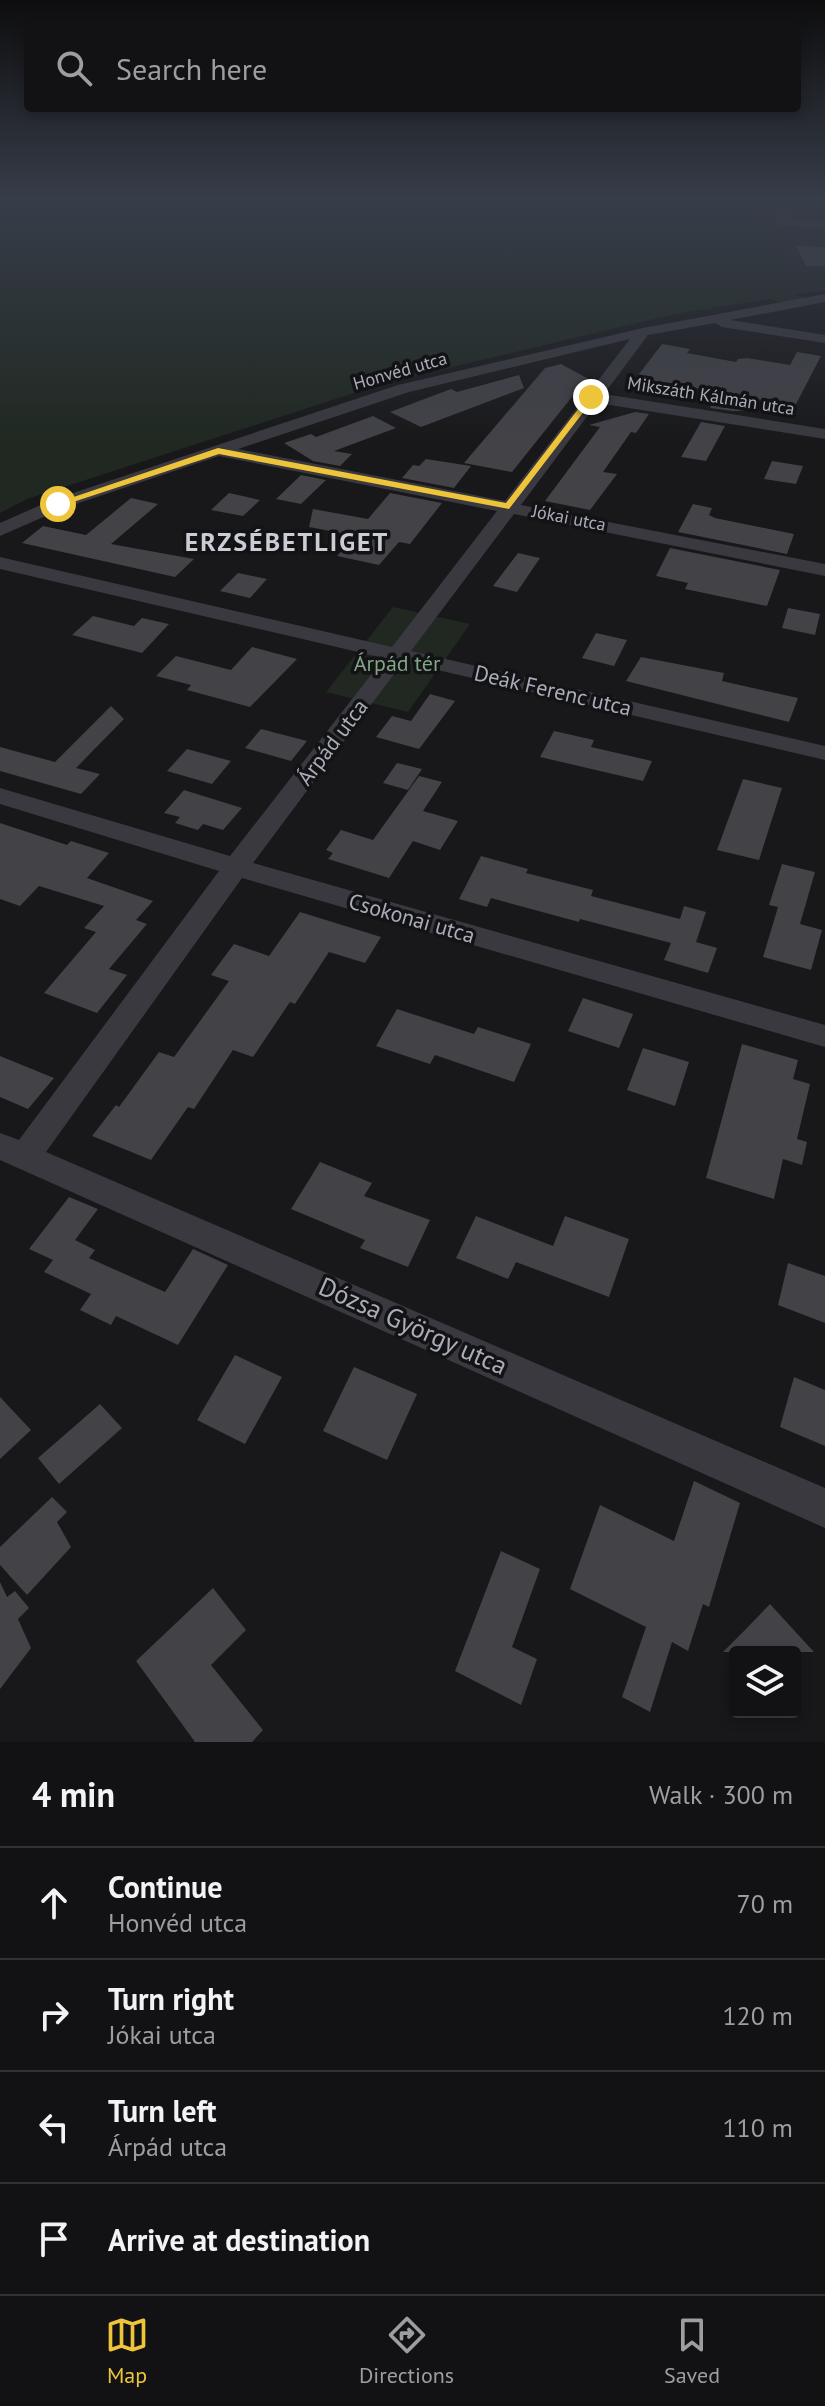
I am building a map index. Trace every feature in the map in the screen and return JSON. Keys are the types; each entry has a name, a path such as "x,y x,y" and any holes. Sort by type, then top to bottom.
{"street":[{"name":"Honvéd utca","path":"0,530 58,504 404,388 643,332 825,298"},
{"path":"703,320 825,339"},
{"name":"Árpád utca","path":"13,1151 236,867 643,332"},
{"name":"Mikszáth Kálmán utca","path":"591,397 825,434"},
{"name":"Jókai utca","path":"218,451 825,570"},
{"name":"Deák Ferenc utca","path":"0,563 825,753"},
{"name":"Csokonai utca","path":"0,796 825,1036"},
{"name":"Dózsa György utca","path":"13,1151 825,1508"}],"shaded area":[{"path":"803,281 825,281 825,291 810,292"}],"green space":[{"path":"0,281 803,281 810,292 794,295 809,298 782,303 769,299 675,314 385,383 27,499 0,513"},
{"name":"Árpád tér","path":"393,607 470,624 408,712 326,692"}],"building":[{"path":"662,344 690,349 687,353 736,362 747,358 790,365 797,352 821,356 795,406 750,399 743,411 733,411 710,408 719,392 672,384 667,392 630,386"},
{"path":"561,364 587,378 512,472 464,463 545,368"},
{"path":"519,375 524,388 421,427 390,412 451,389 457,392"},
{"path":"635,412 649,414 636,433 631,432 603,472 617,474 590,510 545,501 600,427 589,425"},
{"path":"373,416 396,428 334,451 352,454 340,466 313,461 284,443 311,434 316,437"},
{"path":"701,422 725,426 706,461 681,457"},
{"path":"426,459 471,466 454,488 402,478 413,465 419,466"},
{"path":"772,461 803,466 796,484 764,479"},
{"path":"301,475 326,480 301,504 276,499"},
{"path":"229,493 260,500 243,516 211,510"},
{"path":"390,493 442,503 410,544 399,542 379,565 337,556 356,536 309,527 313,509 368,519"},
{"path":"131,498 158,504 111,544 194,559 175,577 22,543 43,526 86,535"},
{"path":"693,504 712,508 709,515 715,518 794,534 787,554 678,532"},
{"path":"670,548 780,570 767,606 685,589 688,583 656,576"},
{"path":"518,553 540,558 517,592 493,586"},
{"path":"238,573 267,579 250,598 220,591"},
{"path":"788,608 820,614 815,635 782,628"},
{"path":"93,616 134,626 142,618 169,624 142,653 72,635"},
{"path":"596,633 627,640 614,666 582,658"},
{"path":"252,647 297,659 250,707 187,690 191,685 156,676 176,656 231,670"},
{"path":"641,657 724,673 722,681 798,698 789,722 626,681"},
{"path":"430,694 455,701 419,749 376,737 392,716 411,721"},
{"path":"111,706 124,719 76,768 100,774 81,794 0,771 0,747 55,762"},
{"path":"261,729 307,741 291,761 245,748"},
{"path":"554,731 594,740 591,747 652,761 643,781 540,757"},
{"path":"187,749 231,761 212,784 167,771"},
{"path":"397,763 422,769 408,790 383,783"},
{"path":"419,776 442,782 423,811 458,821 440,850 413,841 389,878 328,859 333,853 326,850 341,830 373,840"},
{"path":"743,779 782,788 759,860 717,850"},
{"path":"184,790 242,808 223,830 203,824 198,830 175,823 180,817 164,813"},
{"path":"0,823 67,845 71,841 109,853 87,878 153,901 136,920 147,924 109,969 127,975 97,1013 44,993 96,932 84,928 104,906 39,886 20,906 0,899"},
{"path":"481,856 528,869 526,873 593,890 591,896 680,919 684,906 706,912 696,942 717,948 708,973 664,960 671,943 491,898 487,907 459,899"},
{"path":"782,864 815,872 800,924 822,930 811,970 763,957 778,907 769,905"},
{"path":"300,912 381,937 365,963 329,952 295,1004 290,1002 253,1057 233,1050 194,1109 188,1107 151,1160 92,1136 116,1105 119,1107 159,1052 174,1057 229,981 211,975 234,944 269,956"},
{"path":"583,998 633,1014 619,1048 568,1031"},
{"path":"397,1009 474,1034 478,1027 531,1044 514,1082 435,1055 430,1064 376,1046"},
{"path":"742,1044 798,1060 793,1079 810,1084 797,1139 807,1142 802,1165 783,1159 774,1199 706,1178"},
{"path":"643,1048 689,1062 675,1106 627,1090"},
{"path":"0,1056 54,1078 28,1109 0,1097"},
{"path":"320,1162 372,1183 364,1196 430,1220 408,1267 360,1248 365,1240 291,1209"},
{"path":"69,1197 98,1209 75,1240 95,1250 89,1258 165,1292 193,1249 228,1265 178,1345 116,1316 111,1325 80,1310 91,1294 44,1272 53,1260 29,1249"},
{"path":"476,1216 553,1246 565,1216 629,1239 609,1297 516,1262 508,1279 456,1258"},
{"path":"788,1263 825,1276 825,1323 778,1305"},
{"path":"235,1355 282,1377 245,1444 197,1420"},
{"path":"354,1367 417,1394 387,1460 323,1431"},
{"path":"794,1377 825,1390 825,1446 780,1427"},
{"path":"0,1397 31,1430 0,1459"},
{"path":"100,1404 122,1428 59,1484 38,1458"},
{"path":"694,1481 740,1503 709,1607 703,1604 688,1651 672,1642 650,1712 622,1697 646,1627 570,1589 600,1505 674,1541"},
{"path":"52,1497 67,1512 57,1522 71,1547 27,1595 0,1565 0,1547"},
{"path":"501,1551 540,1569 512,1647 537,1659 521,1705 455,1671"},
{"path":"0,1582 7,1597 15,1591 29,1608 18,1619 31,1648 0,1689"},
{"path":"213,1588 246,1630 211,1665 263,1730 252,1742 195,1742 136,1661"},
{"path":"770,1604 814,1652 801,1652 801,1646 729,1646"}],"district":[{"name":"ERZSÉBETLIGET","path":"287,542"}],"route":[{"path":"58,504 218,451 509,506 591,397"}]}
